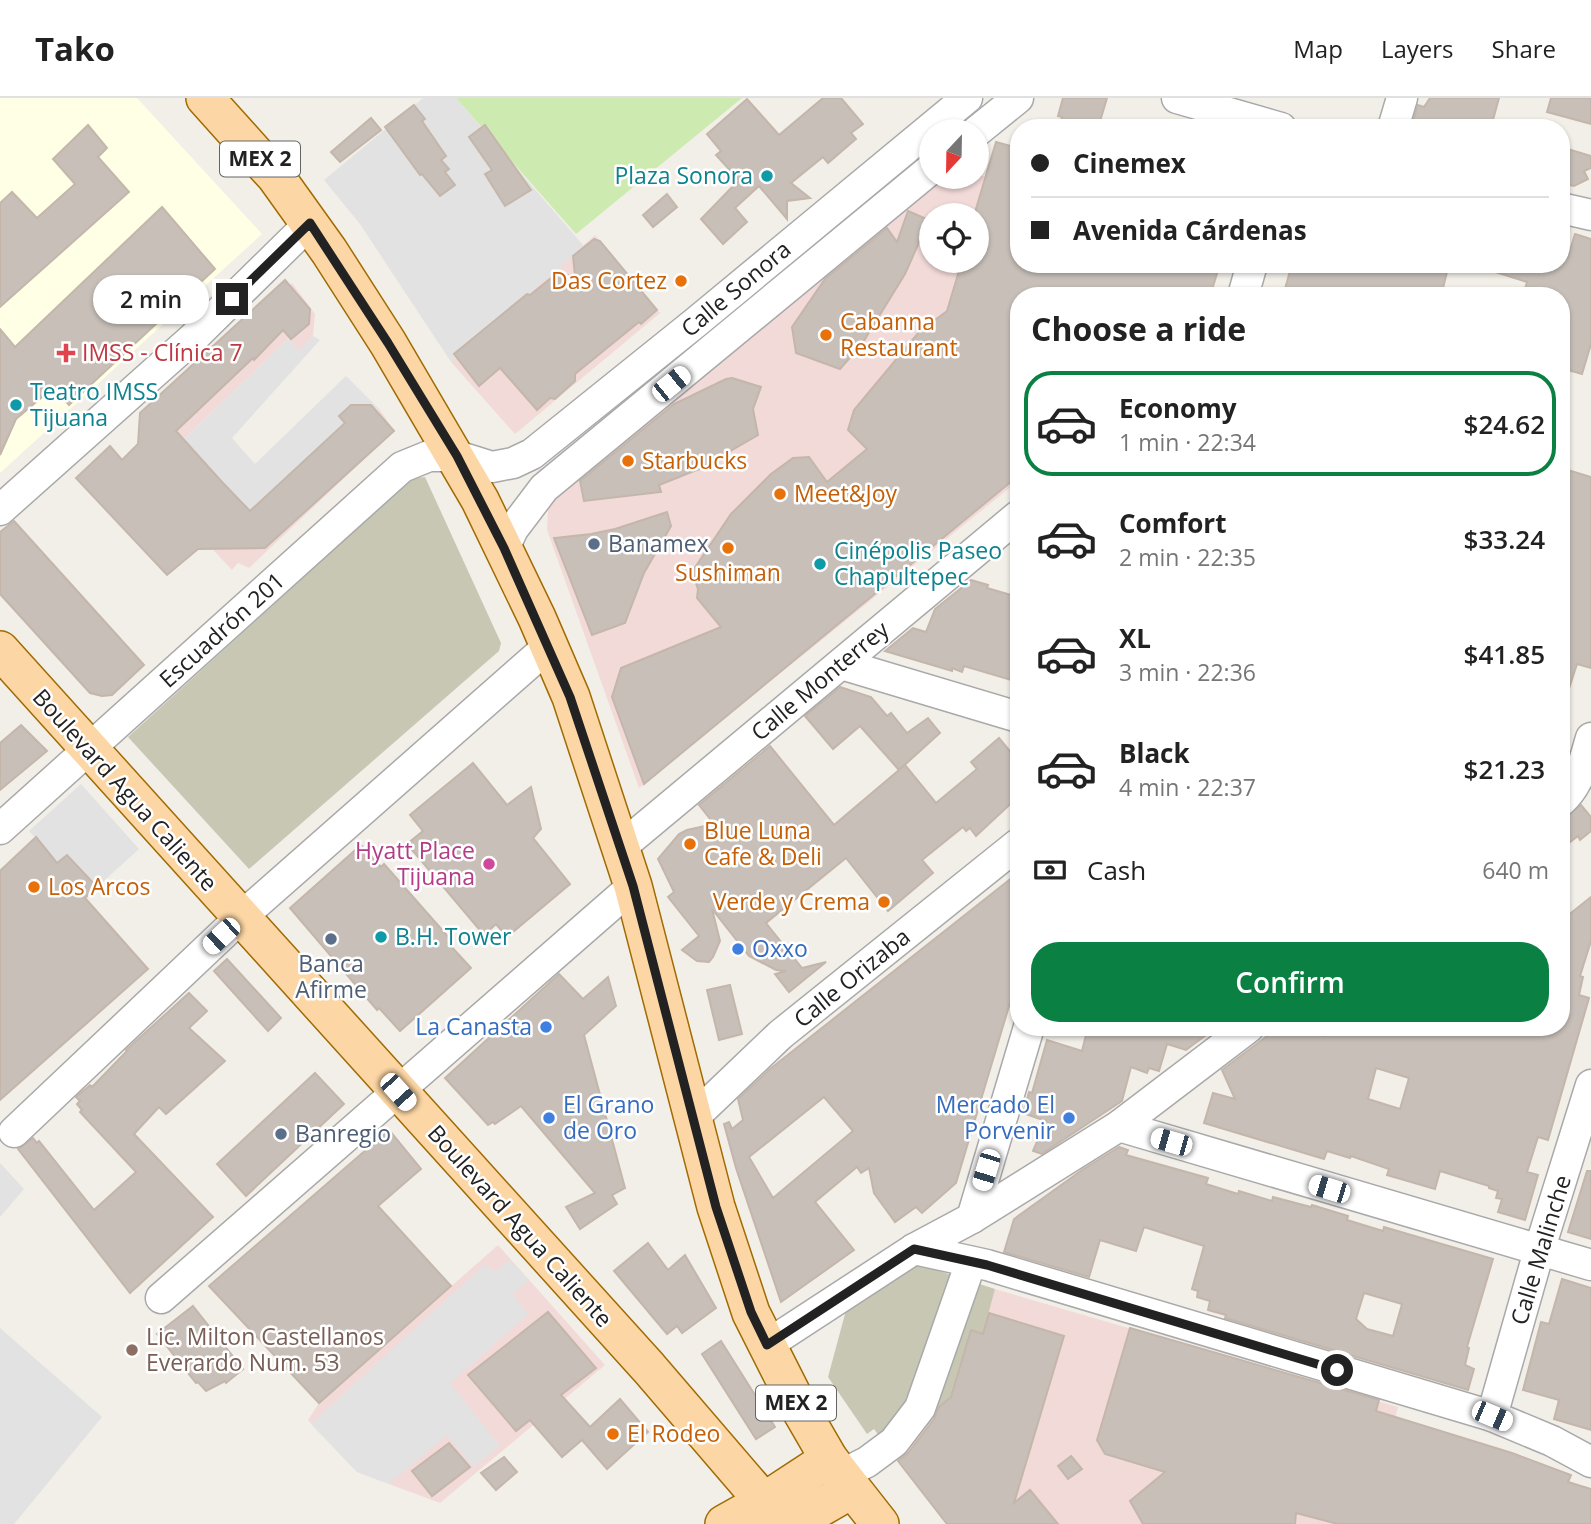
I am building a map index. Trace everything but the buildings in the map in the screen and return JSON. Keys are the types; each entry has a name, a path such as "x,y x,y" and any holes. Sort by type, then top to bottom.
{"main road":[{"name":"MEX 2","path":"205,98 276,177 310,223 457,456 504,548 570,697 621,848 716,1207 751,1312 796,1402 841,1475 880,1524"},
{"name":"Boulevard Agua Caliente","path":"0,650 780,1516"},
{"path":"724,1524 780,1516 841,1475"}],"street":[{"name":"Calle Sonora","path":"457,456 492,467 513,463 532,454 967,98"},
{"path":"989,121 1018,98"},
{"path":"1177,98 1250,119"},
{"path":"1396,119 1402,98"},
{"name":"Calle Sonora","path":"504,548 513,529 544,488 919,180"},
{"path":"1570,210 1591,215"},
{"path":"0,510 193,338 310,223"},
{"name":"Escuadrón 201","path":"0,829 402,467 429,456 457,456"},
{"name":"Calle Monterrey","path":"621,848 1010,523"},
{"path":"15,1132 240,918 549,646"},
{"path":"841,664 1010,715"},
{"path":"1570,792 1577,782 1591,738"},
{"name":"Calle Orizaba","path":"692,1119 780,1035 1010,850"},
{"path":"161,1298 633,886"},
{"path":"972,1218 1026,1036"},
{"path":"767,1345 914,1249 972,1218 1119,1126 1237,1036"},
{"name":"Calle Malinche","path":"1492,1416 1539,1251 1591,1085"},
{"path":"1119,1126 1591,1265"},
{"path":"914,1249 987,1265 1492,1416 1552,1441 1591,1462"},
{"path":"841,1475 867,1462 894,1441 920,1408 971,1262"}],"shaded area":[{"name":"IMSS - Clínica 7","path":"0,98 137,98 262,234 0,473"},
{"path":"423,98 456,98 584,246 451,362 360,224 324,180"},
{"path":"989,178 1010,184 1010,273 1217,273 1213,287 1010,287 1010,487 639,788 547,530 548,510 552,500 710,368 785,310 825,265 920,189 989,189"},
{"path":"595,235 660,313 515,434 451,362"},
{"path":"292,283 315,314 313,336 299,351 288,339 184,439 242,520 358,413 380,410 394,431 249,568 238,563 232,570 138,470 142,428"},
{"path":"313,336 320,340 232,438 255,464 346,376 380,410 358,413 263,523 185,452 184,439 288,339 299,351"},
{"path":"425,477 501,643 499,651 249,869 128,737 407,483"},
{"path":"81,784 139,849 97,887 67,855 58,862 29,831"},
{"path":"0,1163 24,1189 0,1217"},
{"path":"498,1245 605,1365 440,1503 357,1472 308,1420 319,1403"},
{"path":"510,1260 529,1280 513,1294 528,1314 450,1383 500,1446 473,1467 447,1435 389,1484 357,1472 311,1424 485,1264 495,1272"},
{"path":"908,1261 995,1289 983,1334 951,1397 915,1427 891,1452 874,1429 867,1434 828,1377 848,1303"},
{"path":"995,1289 1398,1407 1370,1514 1403,1524 947,1524 891,1452 983,1333"},
{"path":"0,1328 102,1417 14,1524 0,1524"}],"green space":[{"path":"456,98 742,98 576,234"}],"place":[{"name":"Plaza Sonora","path":"767,176"},
{"name":"Das Cortez","path":"681,281"},
{"name":"Cabanna Restaurant","path":"826,335"},
{"name":"IMSS - Clínica 7","path":"66,353"},
{"name":"Teatro IMSS Tijuana","path":"16,405"},
{"name":"Starbucks","path":"628,461"},
{"name":"Meet&Joy","path":"780,494"},
{"name":"Banamex","path":"594,544"},
{"name":"Sushiman","path":"728,548"},
{"name":"Cinépolis Paseo Chapultepec","path":"820,564"},
{"name":"Blue Luna Cafe & Deli","path":"690,844"},
{"name":"Hyatt Place Tijuana","path":"489,864"},
{"name":"Los Arcos","path":"34,887"},
{"name":"Verde y Crema","path":"884,902"},
{"name":"B.H. Tower","path":"381,937"},
{"name":"Banca Afirme","path":"331,939"},
{"name":"Oxxo","path":"738,949"},
{"name":"La Canasta","path":"546,1027"},
{"name":"El Grano de Oro","path":"549,1118"},
{"name":"Mercado El Porvenir","path":"1069,1118"},
{"name":"Banregio","path":"281,1134"},
{"name":"Lic. Milton Castellanos Everardo Num. 53","path":"132,1350"},
{"name":"El Rodeo","path":"613,1434"}],"route":[{"path":"232,299 310,223 388,343 457,456 480,500 533,609 577,716 633,886 716,1207 751,1312 767,1345 914,1249 987,1265 1337,1370"}]}
